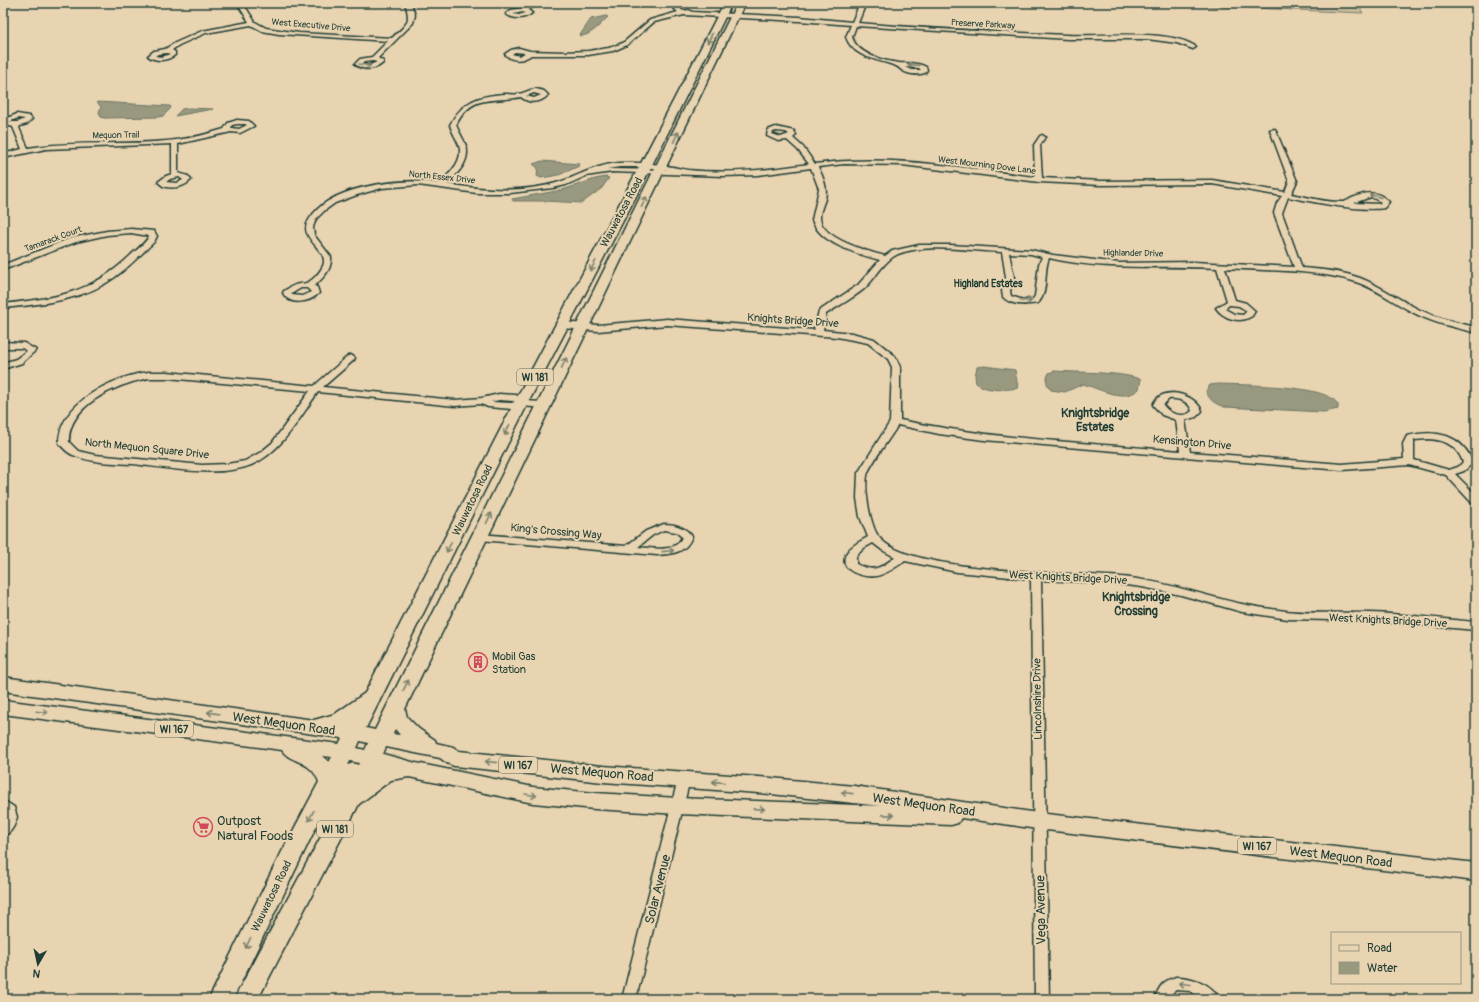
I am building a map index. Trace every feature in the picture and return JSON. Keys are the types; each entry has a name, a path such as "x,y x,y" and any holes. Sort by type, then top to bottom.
{"main road":[{"name":"Wauwatosa Road","path":"221,999 284,869 329,782 395,708 582,327 652,169 728,12 741,3"},
{"name":"Wauwatosa Road","path":"246,999 350,800 375,694 521,403 562,325 652,169"},
{"path":"314,869 328,822 353,770 362,745 406,652 411,623"},
{"name":"West Mequon Road","path":"3,684 312,727 362,745 416,771 450,767 603,774 771,786 854,794 1038,821 1476,872"},
{"path":"312,727 341,720 375,694"},
{"name":"West Mequon Road","path":"3,707 261,741 432,749 446,752 450,767"},
{"path":"395,708 399,722 432,749"},
{"path":"218,735 250,730 282,733 439,758 450,767"},
{"path":"261,741 308,756 324,770 329,782"},
{"name":"West Mequon Road","path":"450,767 533,795 595,801 678,806 1038,821"},
{"path":"350,800 371,783 388,772 403,770 416,771"}],"street":[{"path":"167,51 177,44 204,32 253,23 240,3"},
{"path":"374,58 411,21 412,15 408,3"},
{"path":"524,10 536,3"},
{"path":"671,3 682,13"},
{"path":"863,3 848,37 849,41 853,47 860,52 899,65"},
{"name":"Preserve Parkway","path":"530,53 584,53 615,48 630,41 652,21 682,13 728,12 771,18 854,25 1068,38 1143,36 1182,42 1193,47"},
{"name":"West Executive Drive","path":"253,23 255,26 262,29 278,32 393,40"},
{"path":"442,185 459,166 462,158 463,148 455,133 453,125 461,110 478,100 522,95"},
{"path":"17,124 16,128 25,149"},
{"name":"Mequon Trail","path":"3,156 25,149 59,145 175,142 229,130"},
{"path":"1273,130 1293,181 1286,195 1279,204 1278,213 1299,270"},
{"path":"1039,180 1037,146 1042,136"},
{"path":"789,138 798,144 822,182 822,195 816,216 816,223 824,233 863,252 886,259"},
{"path":"175,142 175,176"},
{"name":"West Mourning Dove Lane","path":"652,169 723,174 758,173 844,162 902,164 1039,180 1101,183 1212,182 1257,188 1316,202 1346,204"},
{"name":"North Essex Drive","path":"308,286 324,271 328,262 327,256 313,241 310,234 310,226 322,209 338,198 379,186 411,183 442,185 478,190 516,191 554,186 586,174 615,169 652,169"},
{"name":"Tamarack Court","path":"3,268 74,240 89,236 131,231 145,231 151,233 153,236 151,240 112,276 88,289 57,299 3,306"},
{"name":"Highlander Drive","path":"818,332 822,313 861,287 886,259 895,253 919,247 950,247 1031,252 1047,256 1119,265 1193,264 1316,271 1356,279 1380,290 1416,311 1443,322 1476,330"},
{"path":"1004,250 1010,277 1006,292 1007,296 1012,300 1024,302 1035,301 1039,297 1043,264 1047,256"},
{"path":"1220,265 1231,302"},
{"name":"Knights Bridge Drive","path":"562,325 598,328 667,322 818,332 852,336 871,341 892,358 896,367 894,422 863,473"},
{"path":"3,344 24,346 32,350 26,357 18,362 9,366 3,366"},
{"path":"316,389 323,381 351,358"},
{"name":"North Mequon Square Drive","path":"316,389 275,445 264,454 248,463 227,467 202,468 95,458 75,453 64,443 63,433 67,423 87,400 100,391 129,378 149,375 167,375 316,389 455,403 482,401 488,404 512,406 521,403 543,405"},
{"path":"1180,418 1185,453"},
{"name":"Kensington Drive","path":"894,422 984,437 1342,467 1409,462 1449,474 1476,501"},
{"path":"1409,462 1408,444 1410,438 1431,436 1448,440 1457,445 1466,453 1468,463 1461,469 1449,474"},
{"name":"West Knights Bridge Drive","path":"863,473 862,498 865,517 874,538 886,548 903,557 957,569 1036,576 1110,579 1136,582 1175,590 1242,608 1288,615 1379,618 1476,626"},
{"name":"King's Crossing Way","path":"480,537 629,549 670,551 680,549 685,543 687,536 681,530 663,526 652,530 629,549"},
{"path":"874,538 860,546 851,555 851,566 862,573 876,574 903,557"},
{"name":"Lincolnshire Drive","path":"1036,576 1038,821"},
{"name":"Solar Avenue","path":"629,999 684,780"},
{"path":"3,805 8,807 11,812 11,817 9,824 3,831"},
{"name":"Vega Avenue","path":"1038,821 1042,999"},
{"path":"1162,999 1166,989 1173,984 1182,983 1191,984 1200,988 1212,999"}],"shaded area":[{"path":"1142,3 1357,3 1363,13"}],"water":[{"path":"606,16 608,17 592,32 581,36 580,35 591,19"},
{"path":"97,102 170,106 171,108 163,116 158,117 104,118 101,117 99,112 101,107"},
{"path":"182,109 213,109 175,116"},
{"path":"542,161 580,164 579,166 559,175 541,178 537,176 538,168 533,164"},
{"path":"606,177 609,178 602,188 582,203 513,201 512,199 562,190"},
{"path":"984,366 1015,370 1018,388 1002,390 991,389 976,383 975,376 977,367"},
{"path":"1054,371 1109,373 1141,379 1139,389 1126,395 1112,394 1083,384 1065,392 1051,390 1048,386 1048,375"},
{"path":"1210,385 1277,386 1309,390 1333,399 1338,404 1338,409 1324,412 1224,407 1213,401 1206,391"}],"place":[{"name":"Mobil Gas Station","path":"478,662"},
{"name":"Outpost Natural Foods","path":"203,827"}],"district":[{"name":"Highland Estates","path":"988,283"},
{"name":"Knightsbridge Estates","path":"1095,420"},
{"name":"Knightsbridge Crossing","path":"1136,604"}]}
